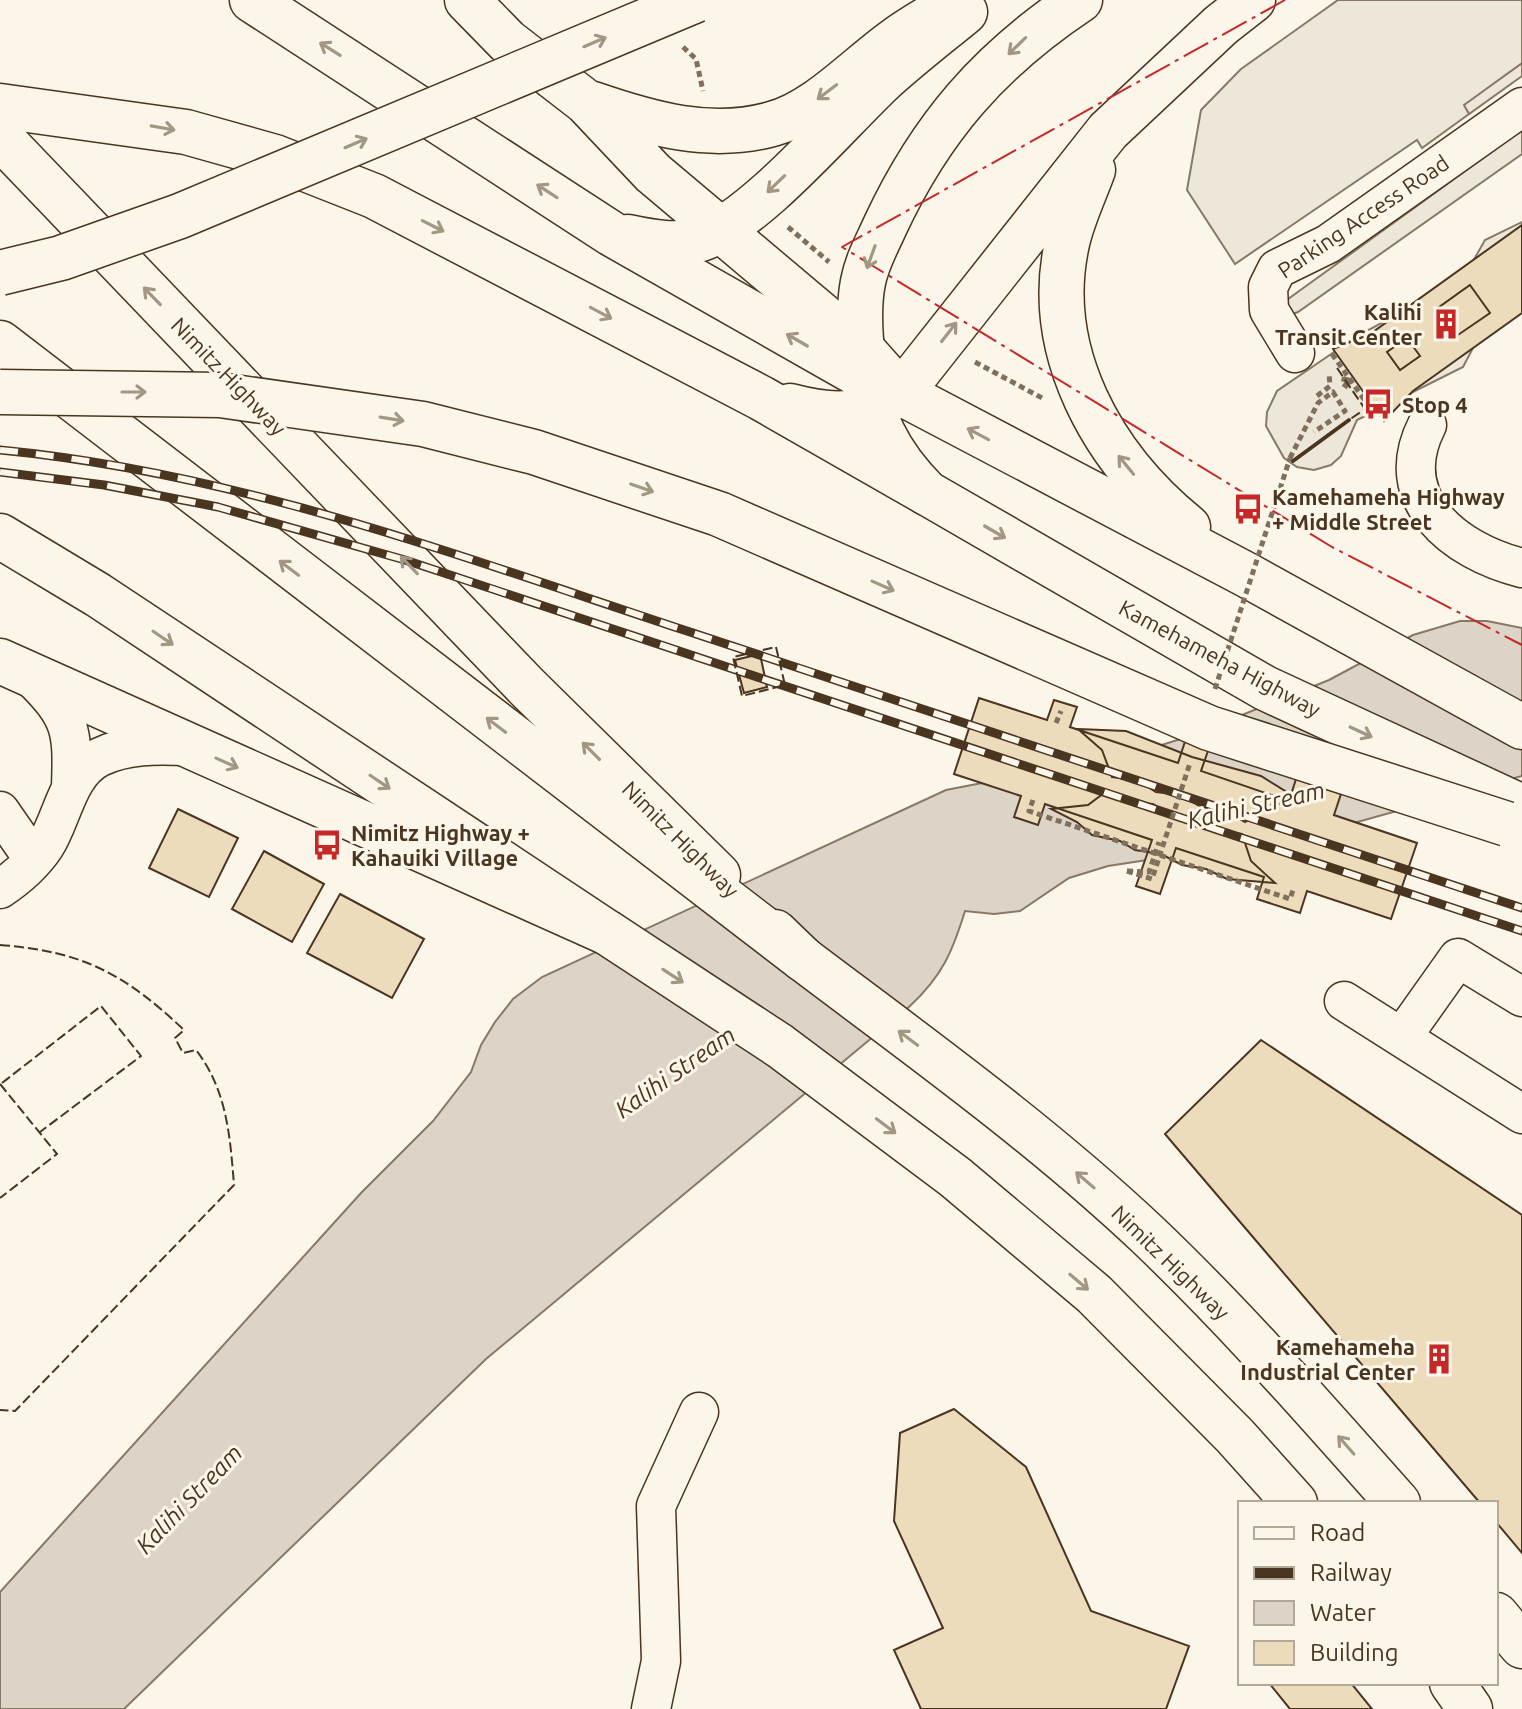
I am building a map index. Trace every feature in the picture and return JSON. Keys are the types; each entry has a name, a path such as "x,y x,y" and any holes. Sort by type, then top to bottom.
{"main road":[{"path":"252,0 612,234 875,382 1245,574 1522,727"},
{"path":"467,0 507,41 586,102 653,173 720,231 875,382"},
{"path":"0,273 61,258 180,216 696,0"},
{"path":"586,102 652,124 703,131 774,124 804,109 899,37 960,0"},
{"path":"612,234 658,243 698,241 720,231 754,205 883,81 979,0"},
{"path":"927,493 906,473 887,445 862,288 871,254 904,184 932,138 965,96 1027,35 1080,0"},
{"path":"0,106 186,132 275,157 374,196 761,398 813,412 848,414 1108,131 1221,25 1253,0"},
{"path":"1108,131 1068,238 1062,286 1074,374 1094,420 1154,499 1245,574"},
{"name":"Nimitz Highway","path":"0,137 526,686 678,850 803,959 1015,1119 1149,1236 1279,1368 1396,1501"},
{"path":"0,343 376,635 678,850"},
{"path":"0,392 220,395 423,424 534,452 719,514 1209,728 1513,814"},
{"name":"Kamehameha Highway","path":"761,398 1265,688 1513,814"},
{"path":"0,513 98,595"},
{"path":"0,536 98,595 780,1046 955,1177 1094,1294 1235,1436 1293,1501"},
{"path":"14,667 608,933"},
{"path":"1498,1617 1522,1646"},
{"path":"1453,1685 1470,1709"}],"street":[{"name":"Parking Access Road","path":"1314,364 1269,310 1268,287 1277,269 1328,244 1522,107"},
{"path":"1427,425 1414,465 1417,488 1425,506 1460,539 1522,568"},
{"path":"14,667 59,704 73,740 71,787"},
{"path":"0,889 23,873 46,845 71,787 98,757 142,745 188,746"},
{"path":"0,811 34,860"},
{"path":"1402,1037 1458,958 1522,997"},
{"path":"1344,1001 1522,1114"},
{"path":"651,1709 661,1661 656,1506 699,1412"}],"path":[{"path":"777,221 839,271"},
{"path":"963,356 1056,406"},
{"path":"1314,364 1352,381 1373,412"},
{"path":"1314,364 1318,400"},
{"path":"1211,701 1290,458 1318,400 1330,386 1329,373"},
{"path":"1343,384 1344,379 1352,381"},
{"path":"1314,432 1345,411 1333,392 1318,400"},
{"path":"1056,723 1061,711"},
{"path":"1159,842 1149,872 1127,871 1152,879 1193,756"},
{"path":"1033,800 1029,811 1159,856 1290,899 1294,887"}],"shaded area":[{"path":"1338,0 1522,0 1522,63 1464,105 1469,114 1422,148 1417,140 1235,264 1187,190 1201,110 1241,69"},
{"path":"1522,63 1522,76 1469,114 1463,105"},
{"path":"1522,130 1522,154 1293,314 1284,302"},
{"name":"Kalihi Transit Center","path":"1522,222 1522,308 1485,325 1463,367 1357,420 1341,456 1331,465 1314,470 1297,467 1284,458 1266,426 1267,412 1277,391 1359,335 1463,279 1485,240"}],"water":[{"name":"Kalihi Stream","path":"1460,621 1487,621 1522,628 1522,776 1311,835 1108,866 1069,878 1020,911 994,914 965,911 945,963 910,1006 486,1359 124,1709 0,1709 0,1592 361,1193 433,1121 471,1072 481,1045 495,1022 513,999 542,977 946,790 1136,753 1187,737 1329,680 1413,635"}],"building":[{"name":"Kalihi Transit Center","path":"1522,225 1522,313 1413,391 1384,421 1333,349 1370,334"},
{"path":"1470,285 1490,313 1455,337 1435,310"},
{"path":"1407,338 1420,356 1400,370 1387,352"},
{"path":"760,654 767,687 744,693 735,660"},
{"path":"979,698 1047,720 1054,700 1077,707 1070,727 1178,763 1193,717 1217,725 1201,771 1289,801 1296,779 1341,794 1334,815 1417,843 1391,919 1307,891 1300,913 1257,899 1264,877 1176,848 1160,894 1136,886 1152,840 1045,804 1038,825 1014,817 1021,796 954,774"},
{"path":"1078,729 1126,731 1192,757 1261,776 1303,802 1273,804 1245,822 1225,810 1201,807 1181,795 1156,792 1137,780 1112,777 1102,750"},
{"path":"1108,790 1128,802 1153,804 1173,817 1197,819 1217,831 1242,834 1251,861 1275,883 1227,879 1206,869 1182,865 1161,854 1135,850 1120,841 1092,835 1077,822 1051,809 1088,805"},
{"path":"178,809 238,838 209,897 149,868"},
{"path":"264,851 324,884 292,942 232,909"},
{"path":"340,894 424,939 392,998 307,953"},
{"name":"Kamehameha Industrial Center","path":"1261,1040 1522,1215 1522,1553 1498,1524 1498,1501 1478,1501 1165,1134"},
{"path":"954,1409 1026,1467 1091,1611 1189,1646 1166,1709 921,1709 894,1650 943,1628 894,1521 900,1433"},
{"path":"1271,1685 1353,1685 1372,1709 1290,1709"}],"railway":[{"path":"0,450 89,461 177,477 348,521 517,574 1522,908"},
{"path":"0,472 104,485 218,507 405,560 1522,931"}],"fence":[{"path":"1337,368 1365,409 1349,420"},
{"path":"776,647 785,685 742,696 733,657 776,647"},
{"path":"0,945 55,953 101,969 142,994 184,1030 175,1038 183,1053 196,1050 221,1097 234,1185 15,1411 0,1410"},
{"path":"2,1083 101,1006 141,1056 40,1132"},
{"path":"0,1084 57,1154 0,1198"}],"wall":[{"path":"1293,461 1349,420"}],"power":[{"path":"1285,0 842,247 1332,547 1522,645"}],"place":[{"name":"Kalihi Transit Center","path":"1446,324"},
{"name":"Stop 4","path":"1378,404"},
{"name":"Kamehameha Highway + Middle Street","path":"1248,509"},
{"name":"Nimitz Highway + Kahauiki Village","path":"327,845"},
{"name":"Kamehameha Industrial Center","path":"1439,1359"}]}
